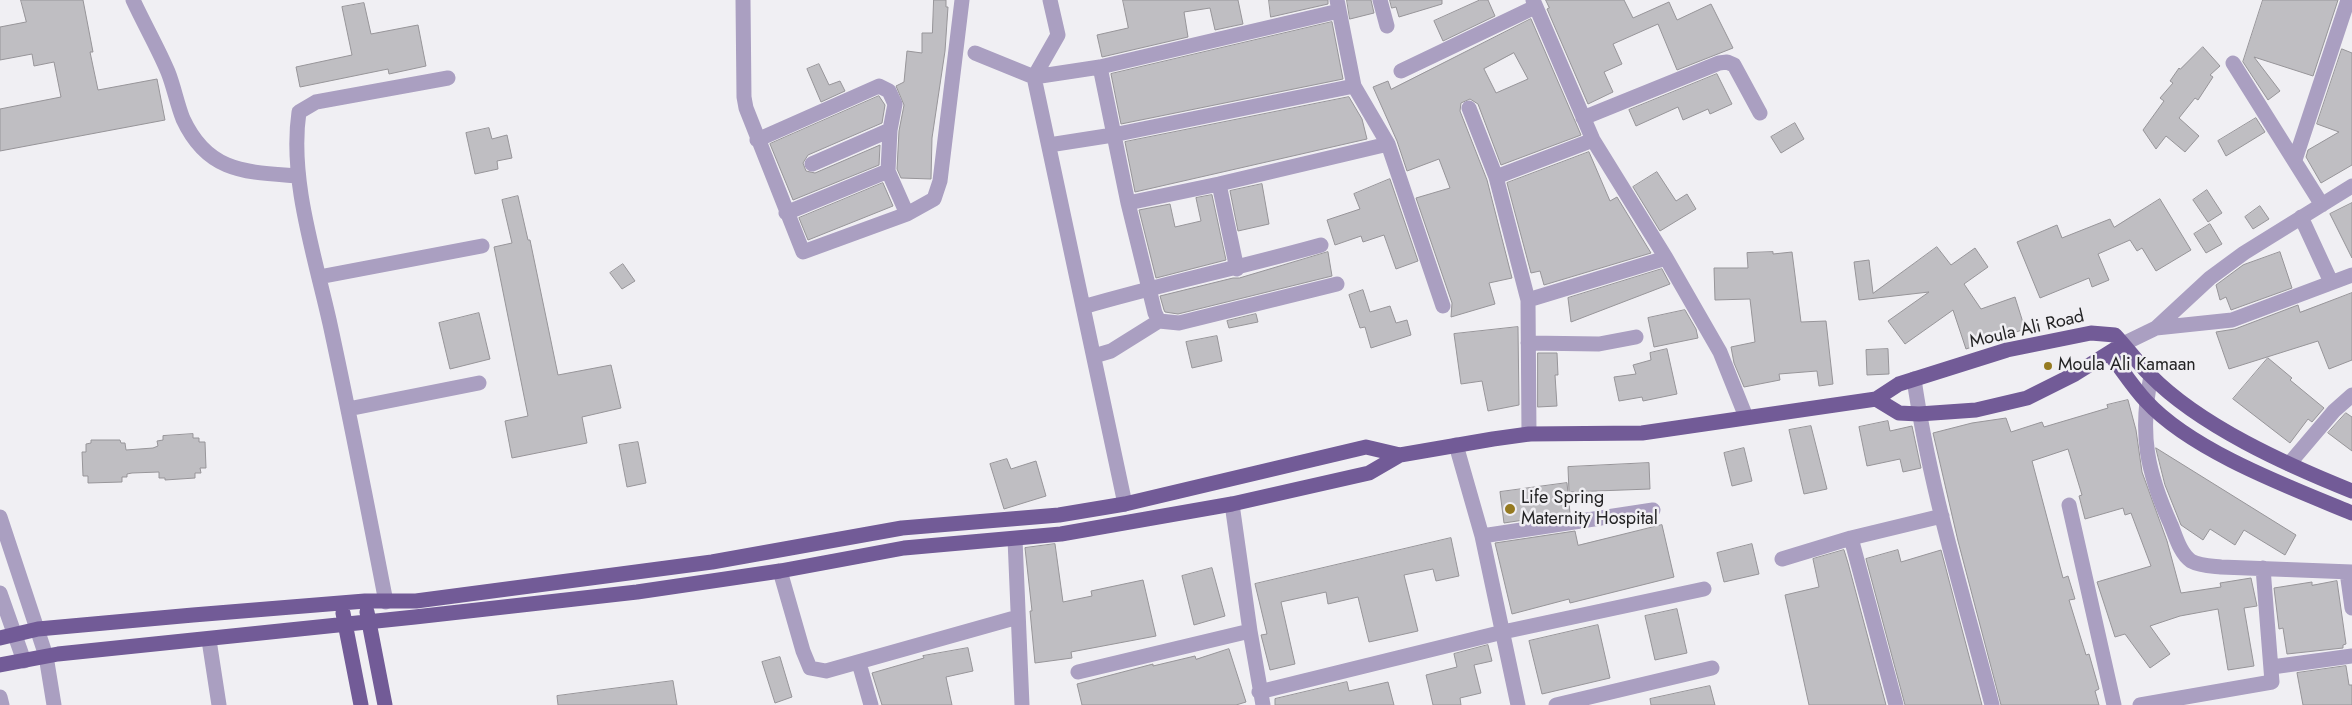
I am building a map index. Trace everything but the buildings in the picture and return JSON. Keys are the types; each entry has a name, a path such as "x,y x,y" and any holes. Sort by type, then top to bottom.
{"main road":[{"name":"Moula Ali Road","path":"1876,399 1898,384 2007,350 2091,333 2115,335 2151,376 2204,417 2289,464 2352,492"},
{"path":"0,665 46,656 209,640 344,623 637,592 780,571 904,548 1015,539 1096,529 1232,504 1369,473 1400,455 1529,434 1642,433 1876,399 1899,413 1919,414 1976,410 2027,398 2076,374 2123,344"},
{"path":"2109,353 2146,401 2168,420 2218,452 2250,469 2352,513"},
{"path":"7,636 38,629 365,601 416,601 712,562 902,528 1059,515 1125,504 1366,447 1400,455"},
{"path":"365,601 385,705"},
{"path":"342,603 344,623 360,705"}],"street":[{"path":"133,0 168,73 183,118 196,141 212,157 244,172 298,176"},
{"path":"744,0 744,97 757,140 803,252 907,214 934,199 940,181 962,0"},
{"path":"1050,0 1058,35 1034,77 1125,504"},
{"path":"1380,0 1386,26"},
{"path":"2295,160 2348,0"},
{"path":"1401,71 1534,3 1593,140 1666,258 1720,352 1746,417"},
{"path":"975,53 1034,77 1100,67 1338,5 1354,86 1388,144 1443,306"},
{"path":"1583,118 1719,63 1727,62 1734,65 1760,113"},
{"path":"2233,63 2322,204"},
{"path":"1100,67 1128,202 1148,288 1159,321"},
{"path":"386,602 348,409 298,176 299,112 316,102 448,78"},
{"path":"757,140 879,86 889,91 895,104 890,130 888,171 907,214"},
{"path":"1049,145 1113,136 1354,86"},
{"path":"1469,108 1496,178 1528,300 1529,434"},
{"path":"812,164 890,130"},
{"path":"1496,178 1593,140"},
{"path":"1128,202 1219,184 1388,144"},
{"path":"786,213 888,171"},
{"path":"1219,184 1237,269"},
{"path":"2123,344 2156,328 2223,268 2352,186"},
{"path":"2301,217 2331,282"},
{"path":"1083,307 1148,288 1237,269 1321,245"},
{"path":"319,277 482,246"},
{"path":"1528,300 1666,258"},
{"path":"2156,328 2232,320 2352,275"},
{"path":"1094,356 1111,351 1159,321 1179,323 1337,284"},
{"path":"1528,343 1599,344 1636,337"},
{"path":"2151,376 2146,401 2146,450 2149,470 2156,492 2181,549 2192,561 2207,566 2350,572 2352,608"},
{"path":"1914,379 1919,414 1942,516 1992,705"},
{"path":"348,409 479,384"},
{"path":"2289,464 2334,411 2352,395"},
{"path":"1456,446 1482,536 1518,705"},
{"path":"1232,504 1261,699 1503,632 1704,589"},
{"path":"2069,505 2114,705"},
{"path":"1482,536 1653,510"},
{"path":"1782,560 1851,538 1942,516"},
{"path":"0,517 46,656 54,705"},
{"path":"1851,538 1896,705"},
{"path":"1015,539 1022,705"},
{"path":"2140,705 2272,682 2264,568"},
{"path":"780,571 803,651 810,668 826,671 859,663 1018,616"},
{"path":"0,593 7,636 24,661"},
{"path":"1078,672 1250,631"},
{"path":"209,640 219,705"},
{"path":"2272,667 2352,656"},
{"path":"859,663 871,705"},
{"path":"1556,705 1712,668"},
{"path":"0,697 2,705"}],"place":[{"name":"Moula Ali Kamaan","path":"2048,366"},
{"name":"Life Spring Maternity Hospital","path":"1510,509"}]}
